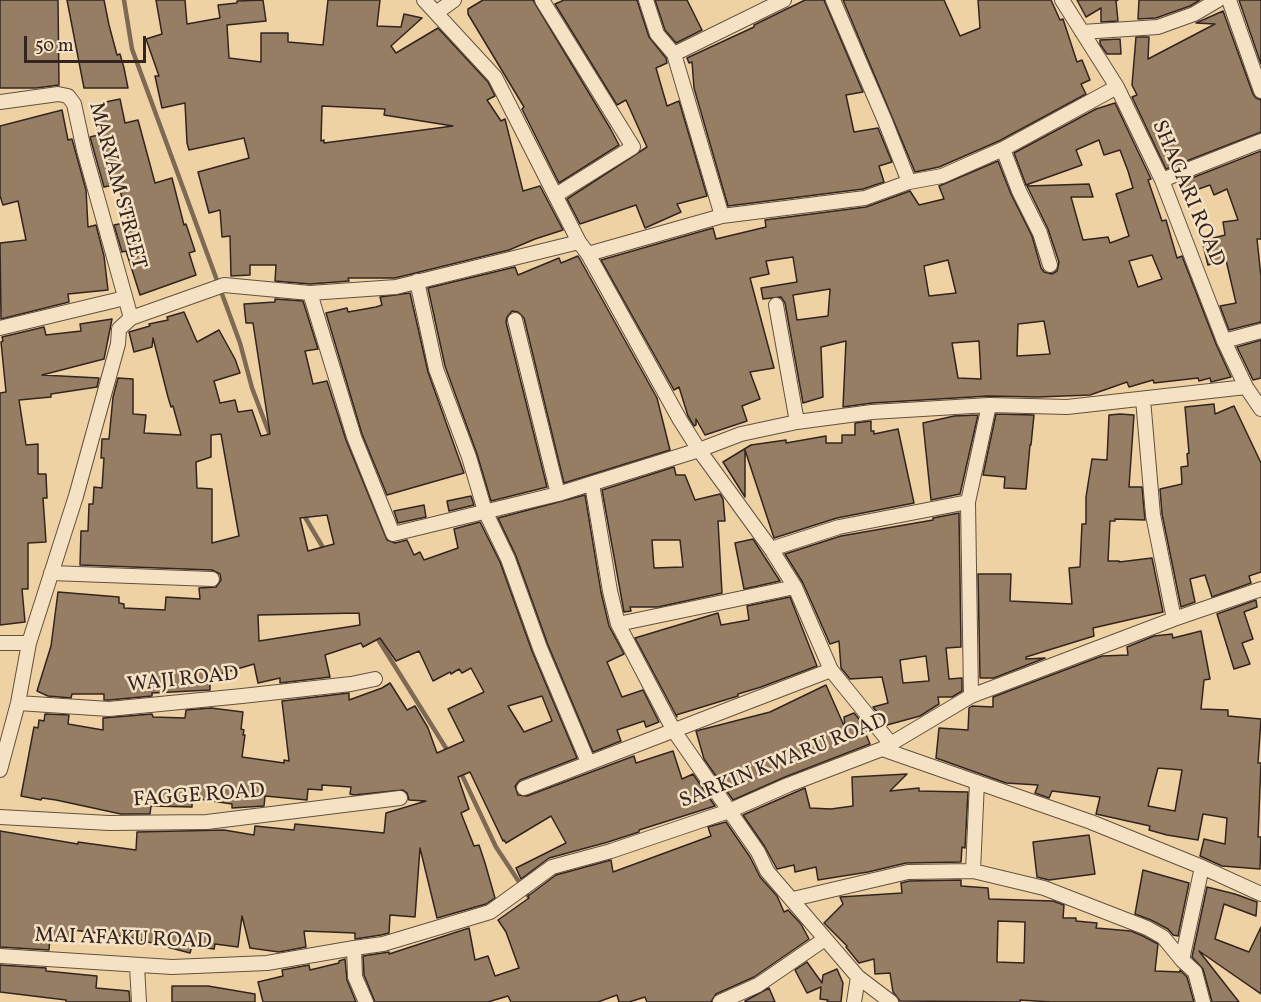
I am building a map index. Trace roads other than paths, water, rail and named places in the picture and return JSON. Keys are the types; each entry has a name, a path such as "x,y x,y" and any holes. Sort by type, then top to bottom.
{"street":[{"path":"424,0 495,77 579,242 588,254 680,420 795,586 831,670 886,746 977,782 1091,822 1202,867 1261,894"},
{"path":"436,13 454,0"},
{"path":"542,0 633,147 556,195"},
{"path":"646,0 657,34 674,54 722,216"},
{"path":"833,0 909,182"},
{"name":"SHAGARI ROAD","path":"1062,0 1117,87 1162,180 1224,341 1246,387 1261,409"},
{"path":"1082,32 1158,27 1194,14 1218,0"},
{"path":"1229,0 1261,91"},
{"path":"674,54 780,1"},
{"path":"588,254 722,216 865,198 909,182 942,176 1003,149 1117,87"},
{"name":"MARYAM STREET","path":"0,102 58,93 68,96 74,104 84,150 131,318"},
{"path":"1162,180 1261,141"},
{"path":"1003,149 1019,191 1040,233 1050,265"},
{"path":"0,770 18,703 29,643 76,496 118,344 119,329 131,318 217,287 310,292 396,286 579,242"},
{"path":"417,281 436,369 469,457 485,511 508,559 540,648 588,762"},
{"path":"310,292 354,437 393,534 558,494 699,450 741,434 797,422 872,412 989,405 1067,407 1246,387"},
{"path":"0,328 125,298"},
{"path":"776,305 797,422"},
{"path":"515,320 558,494"},
{"path":"1224,341 1261,331"},
{"path":"1143,399 1153,515 1174,619"},
{"path":"971,696 968,502 989,405"},
{"path":"592,484 610,591 618,624 674,731 758,852 767,871 858,977 891,1002"},
{"path":"771,549 839,526 968,502"},
{"path":"51,573 212,579"},
{"path":"618,624 795,586"},
{"name":"SARKIN KWARU ROAD","path":"552,867 729,811 886,746 971,696 1174,619 1261,589"},
{"path":"0,643 29,643"},
{"path":"524,788 831,670"},
{"name":"WAJI ROAD","path":"18,703 109,709 351,684 375,679"},
{"path":"973,870 977,782"},
{"name":"FAGGE ROAD","path":"0,817 109,823 207,822 400,798"},
{"name":"MAI AFAKU ROAD","path":"0,956 172,967 267,963 383,944 490,912 552,867"},
{"path":"1182,960 1202,867"},
{"path":"793,899 908,872 973,870 1044,888 1147,928 1163,937 1195,972 1203,1002"},
{"path":"720,1002 758,985 825,939"},
{"path":"354,948 355,977 366,1002"},
{"path":"137,966 139,1002"},
{"path":"854,1002 858,977"}],"waterway":[{"path":"124,0 132,49 240,343 252,388 271,438"},
{"path":"302,512 325,551"},
{"path":"376,636 449,753"},
{"path":"460,771 496,847 531,900"}]}
